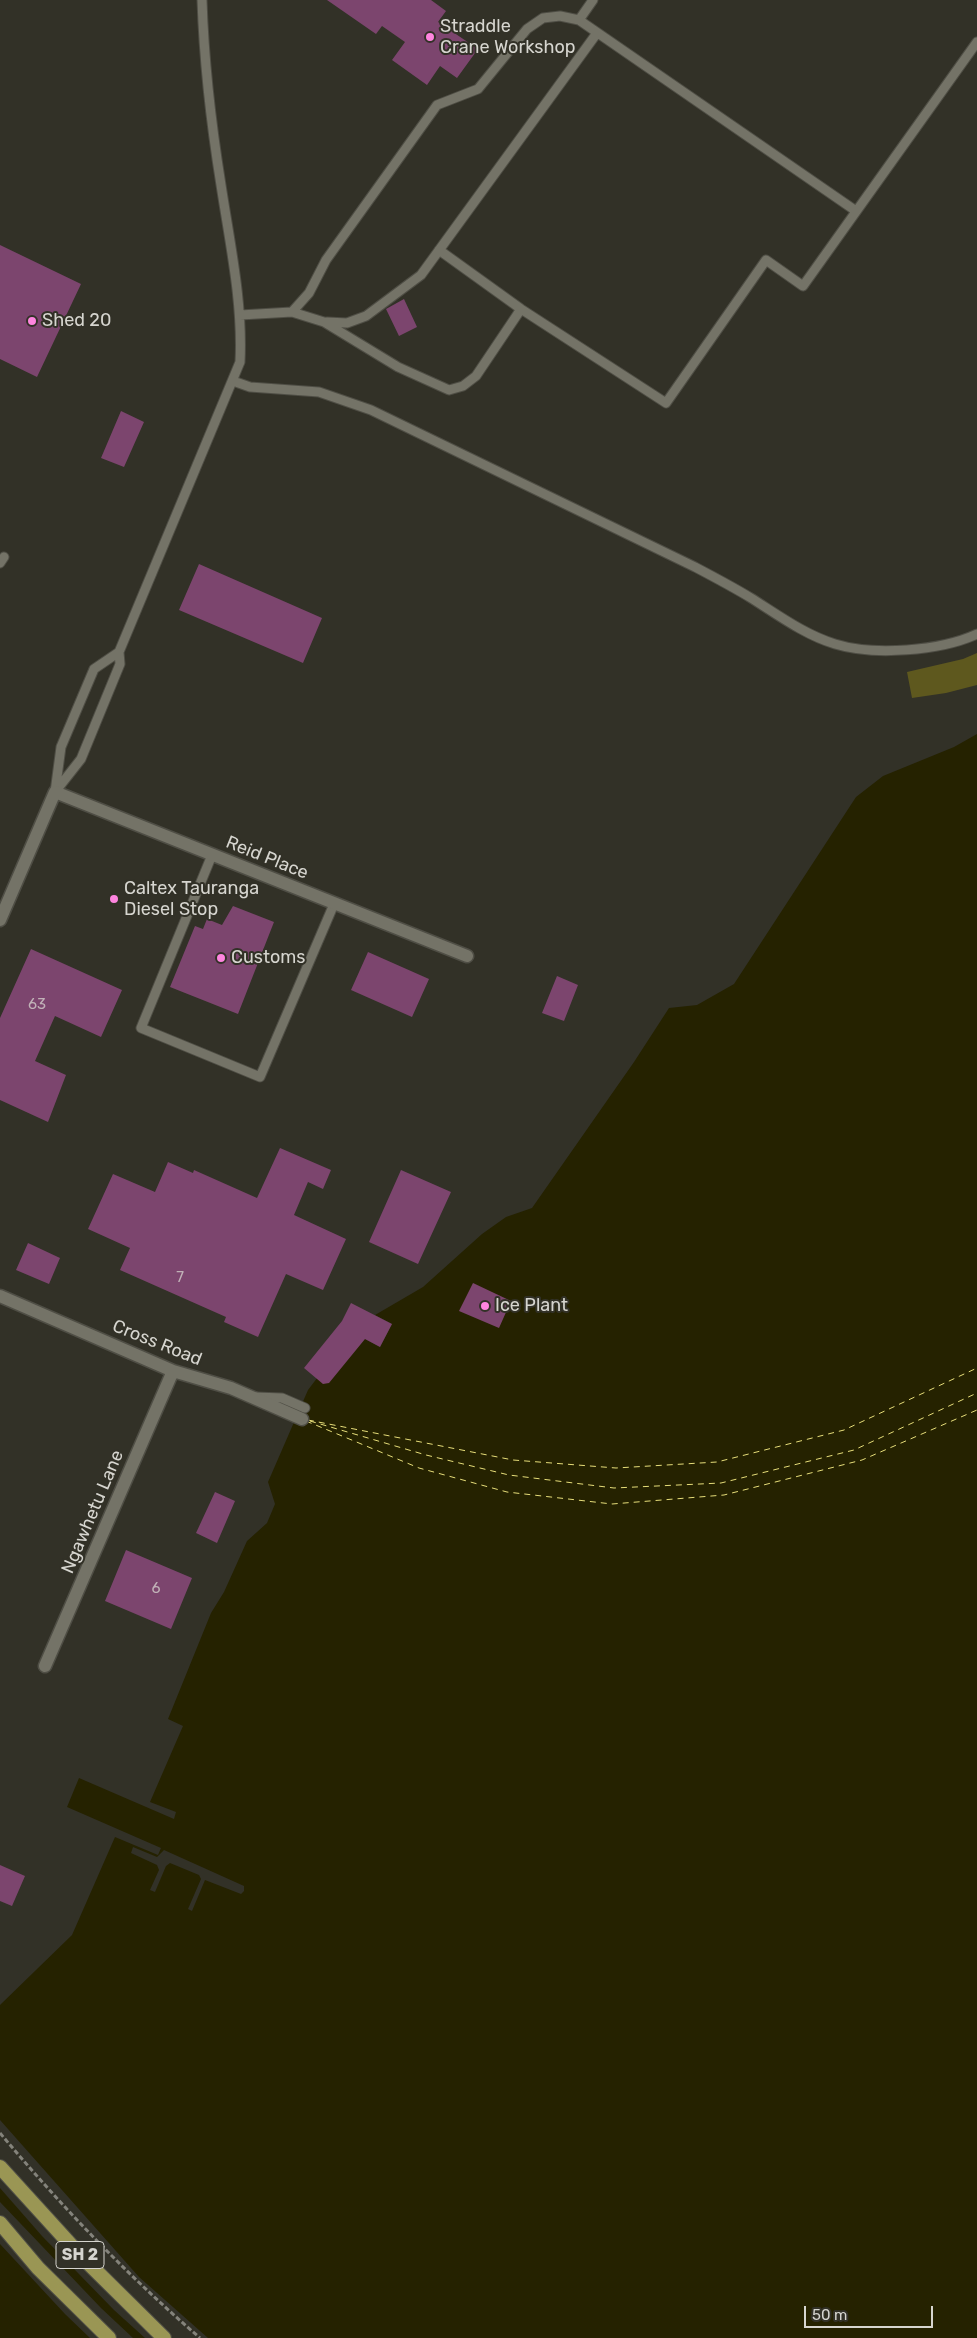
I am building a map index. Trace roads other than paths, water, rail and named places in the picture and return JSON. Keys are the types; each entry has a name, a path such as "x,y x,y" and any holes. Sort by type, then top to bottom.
{"highway":[{"name":"SH 2","path":"0,2167 80,2255 164,2338"},
{"name":"SH 2","path":"0,2223 38,2268 109,2338"}],"street":[{"name":"Reid Place","path":"55,792 467,956"},
{"path":"0,920 55,792"},
{"name":"Cross Road","path":"0,1296 173,1371 231,1388 304,1413"},
{"name":"Ngawhetu Lane","path":"45,1666 173,1371"}],"lane":[{"path":"55,792 81,759 120,664 119,652 240,362 240,315 211,122 203,43 202,0"},
{"path":"579,20 593,0"},
{"path":"292,312 309,293 326,260 437,104 478,89 527,29 543,18 560,16 579,20 856,211"},
{"path":"324,322 347,323 366,316 421,275 597,33"},
{"path":"439,250 520,309 666,403 766,260 803,286 977,42"},
{"path":"240,315 292,312 324,322 398,367 449,390 463,386 476,376 520,309"},
{"path":"233,381 250,387 319,392 371,410 695,567 729,585 794,625 835,645 887,650 918,648 945,644 977,634"},
{"path":"55,792 61,747 94,669 119,652"},
{"path":"212,855 141,1028 260,1077 334,904"}],"place":[{"name":"Straddle Crane Workshop","path":"430,37"},
{"name":"Shed 20","path":"32,321"},
{"name":"Caltex Tauranga Diesel Stop","path":"114,899"},
{"name":"Customs","path":"221,958"},
{"name":"Ice Plant","path":"485,1306"}]}
